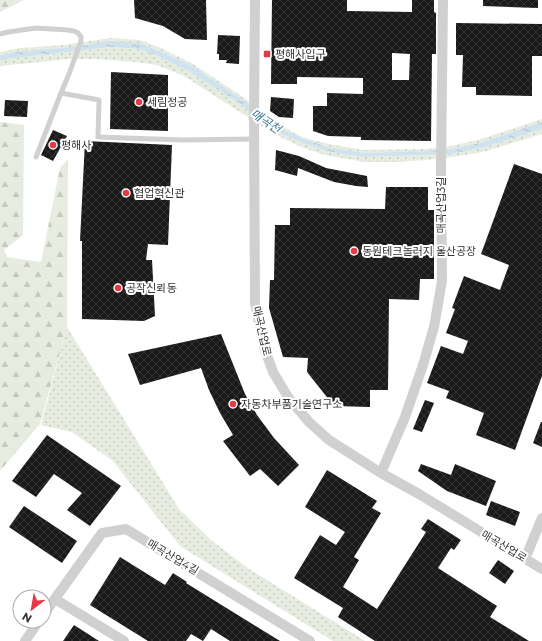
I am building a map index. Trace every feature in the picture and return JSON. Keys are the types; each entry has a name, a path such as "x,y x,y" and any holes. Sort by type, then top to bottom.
{"street":[{"name":"매곡산업로","path":"255,0 255,303 264,347 273,372 288,398 309,422 329,440 381,473 419,494 542,569"},
{"name":"매곡산업3길","path":"381,473 405,417 428,349 437,313 442,281 441,139 443,0"},
{"path":"526,559 542,518"},
{"name":"매곡산업4길","path":"52,603 102,533 126,528 310,641"},
{"path":"55,599 124,641"},
{"path":"25,641 33,629"}],"lane":[{"path":"0,34 36,28 74,30 81,37 74,61 36,157"},
{"path":"61,92 99,100 98,137 182,140 254,139"}],"green space":[{"path":"0,0 24,0 0,12"},
{"path":"110,38 140,40 163,49 193,64 287,129 304,138 329,144 363,150 426,149 451,146 478,140 542,119 542,122 479,143 451,149 364,153 327,147 304,140 286,131 192,66 140,43 22,51 0,55 0,52 21,48 64,45"},
{"path":"111,47 139,49 160,57 188,71 233,99 284,135 326,151 363,157 451,154 481,148 542,129 542,134 483,152 452,157 395,162 364,162 325,155 301,147 262,126 184,76 157,65 97,59 69,59 0,66 0,60"},
{"path":"0,122 24,125 23,235 4,250 7,257 41,262 60,168 68,159 67,327 40,424 0,471"},
{"path":"67,327 179,509 211,540 249,569 365,641 333,641 180,546 113,461 72,432 41,425"}],"water":[{"name":"매곡천","path":"110,41 140,43 192,66 286,131 327,147 364,153 451,149 479,143 542,122 542,129 481,148 451,154 363,157 326,151 284,135 233,99 188,71 160,57 139,49 111,47 0,60 0,55 22,51 64,48"}],"building":[{"path":"134,0 206,0 207,40 185,39 163,26 135,18"},
{"path":"272,0 347,0 347,11 412,12 412,0 434,0 434,12 436,13 436,54 432,54 431,141 361,140 361,137 328,136 313,131 313,106 327,106 327,93 363,94 363,78 297,77 297,84 271,84","holes":["392,53 410,54 409,80 392,80"]},
{"path":"483,0 538,0 538,8 483,6"},
{"path":"456,23 542,24 542,56 532,56 532,96 476,95 476,87 462,87 463,55 456,55"},
{"path":"218,35 240,36 239,64 226,63 227,60 219,60 219,54 217,54"},
{"name":"세림정공","path":"111,72 168,75 168,131 110,129"},
{"path":"271,97 294,99 293,118 279,117 270,111"},
{"path":"5,100 28,101 27,117 4,116"},
{"name":"평해사","path":"53,130 67,136 53,161 41,155"},
{"name":"협업혁신관","path":"85,141 172,145 168,245 148,244 146,260 152,260 155,316 144,321 82,319 82,241 80,241"},
{"path":"276,150 299,156 326,168 367,176 368,187 334,182 298,168 297,176 275,170"},
{"path":"514,164 542,174 542,376 515,450 476,435 484,413 446,398 449,391 427,383 441,346 463,354 468,341 446,333 455,309 452,308 464,276 500,290 509,265 481,254"},
{"path":"386,187 428,187 428,210 434,210 434,279 420,279 419,300 389,299 388,390 370,390 370,407 334,406 307,372 308,358 283,357 269,308 270,280 274,280 275,225 290,225 290,208 385,209"},
{"name":"자동차부품기술연구소","path":"221,334 245,394 257,415 274,438 299,465 278,486 260,469 250,476 223,441 233,435 209,390 201,368 140,385 128,354"},
{"path":"425,400 434,403 422,432 413,429"},
{"path":"542,422 542,447 533,443"},
{"path":"47,435 121,486 90,526 67,510 82,493 54,474 36,497 12,481"},
{"path":"421,464 451,475 455,464 496,481 486,506 447,491 418,471"},
{"path":"327,470 377,501 372,508 381,513 354,557 359,560 343,587 377,609 426,532 421,529 428,519 461,540 454,550 451,548 438,568 497,606 490,617 529,641 375,641 338,617 343,608 294,578 320,535 336,545 345,532 305,507"},
{"path":"491,501 520,512 515,526 486,515"},
{"path":"24,506 77,541 62,563 9,527"},
{"path":"120,557 165,585 173,573 187,582 186,583 280,641 230,641 211,629 203,641 191,634 186,641 148,641 90,605"},
{"path":"498,560 514,571 505,584 489,573"},
{"path":"74,625 99,641 63,641"}],"place":[{"name":"평해사입구","path":"267,54"},
{"name":"세림정공","path":"139,102"},
{"name":"평해사","path":"53,145"},
{"name":"협업혁신관","path":"126,193"},
{"name":"동원테크놀러지 울산공장","path":"354,251"},
{"name":"공작신뢰동","path":"118,288"},
{"name":"자동차부품기술연구소","path":"233,404"}]}
